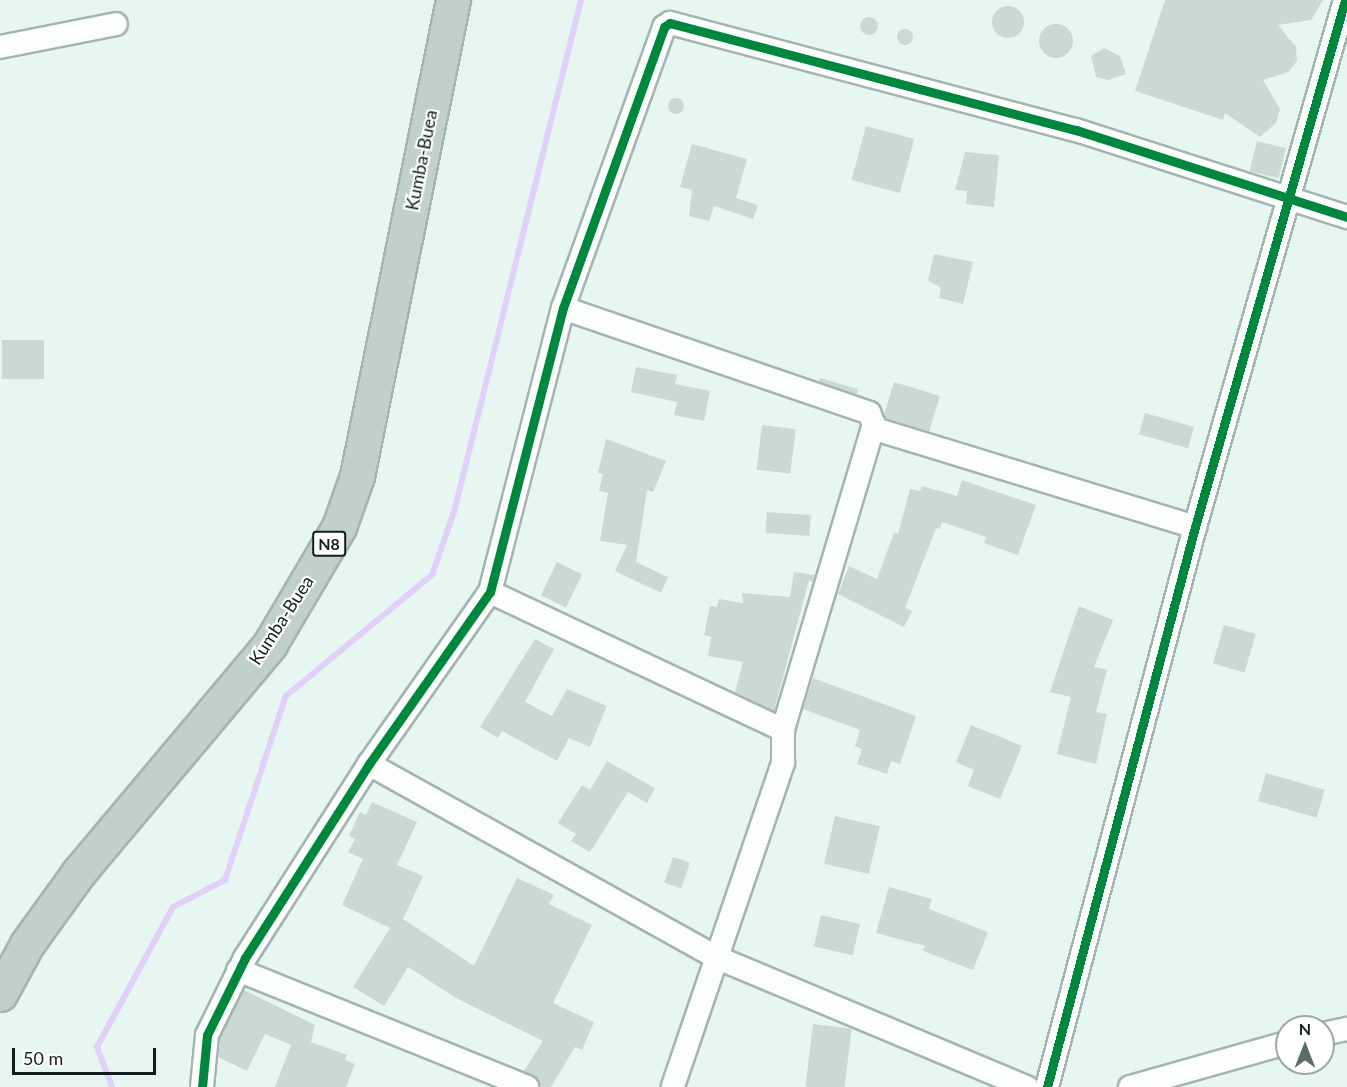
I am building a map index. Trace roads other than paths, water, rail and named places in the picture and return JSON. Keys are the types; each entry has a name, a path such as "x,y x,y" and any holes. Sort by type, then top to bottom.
{"highway":[{"name":"Kumba-Buea","path":"0,994 27,944 79,872 270,644 339,527 357,476 453,0"}],"street":[{"path":"1047,1087 1196,527 1345,0"},
{"path":"202,1087 207,1035 238,970 369,765 490,592 563,308 664,27 670,22 1076,130 1347,217"},
{"path":"0,47 116,24"},
{"path":"563,308 868,413 875,429 783,730 783,763 673,1087"},
{"path":"875,429 1196,527"},
{"path":"490,592 783,730"},
{"path":"369,765 718,958 1027,1087"},
{"path":"238,970 527,1087"},
{"path":"1130,1087 1275,1046"}],"waterway":[{"path":"112,1087 97,1047 173,907 225,880 286,696 432,575 454,512 581,0"}]}
